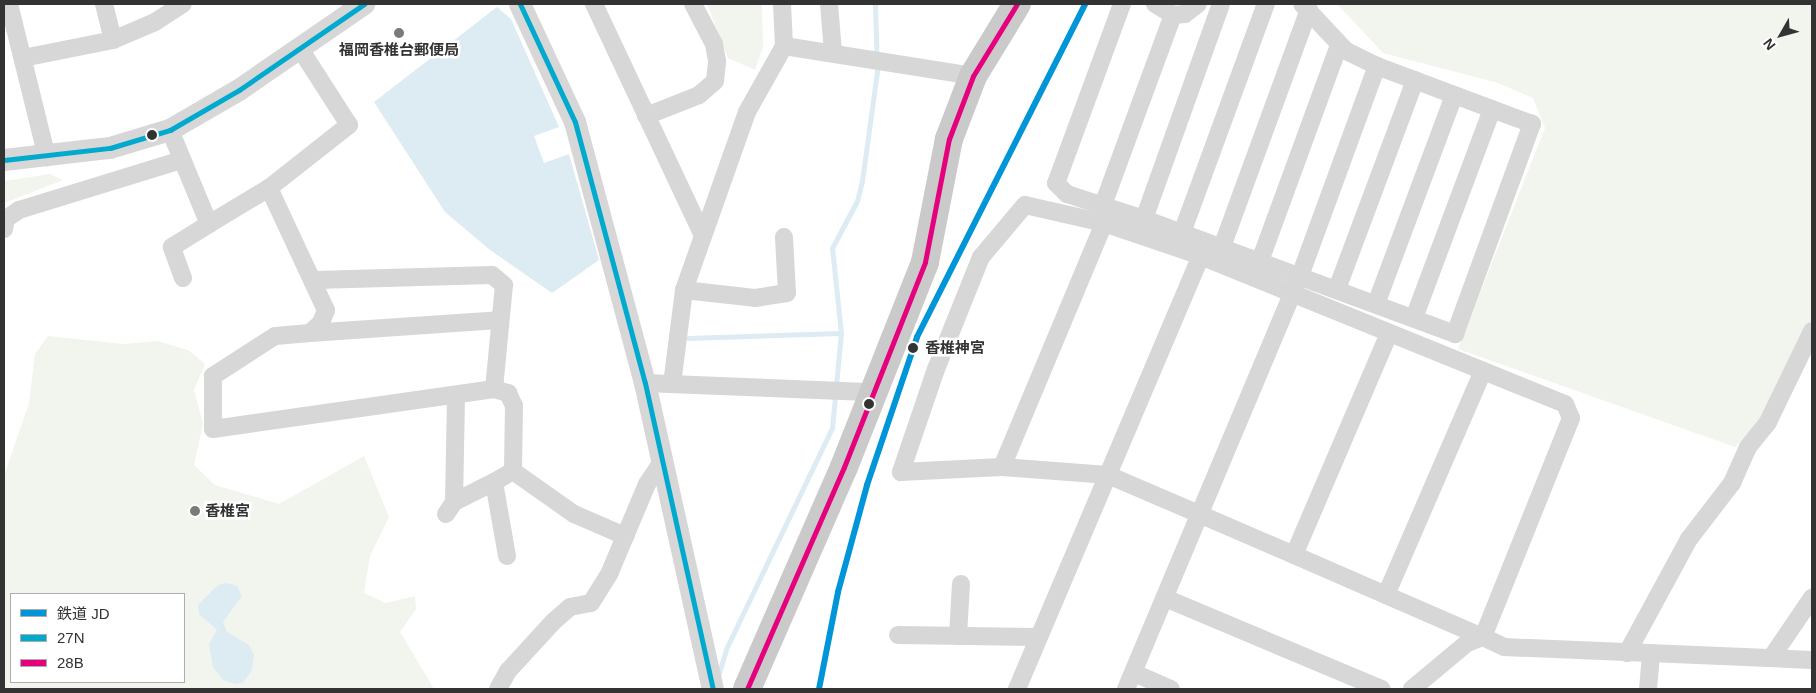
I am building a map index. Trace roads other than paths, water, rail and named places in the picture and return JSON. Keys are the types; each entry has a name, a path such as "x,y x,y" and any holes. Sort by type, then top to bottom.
{"main road":[{"path":"747,689 873,392 925,262 949,139 973,76 1017,4"}],"street":[{"path":"9,4 47,158"},
{"path":"104,4 113,40"},
{"path":"23,58 113,40 155,22 183,4"},
{"path":"520,4 575,122 645,383 713,689"},
{"path":"594,4 702,234"},
{"path":"646,116 699,95 715,81 717,61 714,44 693,4"},
{"path":"672,384 684,290 702,234 747,112 784,46 782,4"},
{"path":"829,4 833,54"},
{"path":"1122,4 1056,183 1067,194 1222,247 1455,334 1532,124 1377,66 1339,45 1305,7 1222,247"},
{"path":"1155,4 1173,15 1185,14 1198,4"},
{"path":"1144,219 1220,4"},
{"path":"1182,233 1266,4"},
{"path":"4,160 47,158 110,148 170,130 239,90 361,5"},
{"path":"1103,205 1173,15"},
{"path":"1260,261 1339,45"},
{"path":"784,46 973,76"},
{"path":"183,278 172,247 269,188 349,125 299,47"},
{"path":"1126,689 1300,276 1377,66"},
{"path":"1337,289 1415,80"},
{"path":"1376,304 1454,95"},
{"path":"1414,318 1492,109"},
{"path":"170,130 209,224"},
{"path":"4,229 6,219 19,210 182,160"},
{"path":"269,188 315,280 326,310 321,324 310,333"},
{"path":"1412,689 1467,643 1483,637 1571,418 1565,404 1201,256 1104,223 1025,205 982,257 936,369 901,472 1002,467 1108,476 1294,555 1483,637 1504,647 1627,654 1812,660"},
{"path":"1002,467 1104,223"},
{"path":"684,290 755,298 787,293 784,237"},
{"path":"1017,689 1201,256"},
{"path":"315,280 492,275 504,285 499,320 494,389"},
{"path":"499,320 275,336 213,376 213,429 494,389 508,393 514,406 513,471"},
{"path":"1440,329 1444,354"},
{"path":"1627,654 1689,540 1732,483 1748,447 1768,422 1812,331"},
{"path":"1294,555 1389,333"},
{"path":"1386,595 1483,371"},
{"path":"645,383 873,392"},
{"path":"456,395 450,508 513,471"},
{"path":"498,689 508,671 554,621 570,607 591,603 610,572 647,484 662,462"},
{"path":"513,471 574,514 625,536"},
{"path":"494,482 507,556"},
{"path":"958,636 961,584"},
{"path":"1165,598 1382,689"},
{"path":"1771,658 1812,598"},
{"path":"898,635 1040,637"},
{"path":"1648,689 1651,655"},
{"path":"1134,673 1171,689"}],"waterway":[{"path":"718,676 726,649 832,428 841,333 832,248 857,201 862,181 877,72 875,4"},
{"path":"688,338 841,333"}],"rail line":[{"name":"JD","path":"819,689 838,592 867,485 917,337 1085,4"}],"place":[{"name":"福岡香椎台郵便局","path":"399,33"},
{"name":"香椎神宮","path":"913,348"},
{"name":"香椎宮","path":"195,511"}]}
